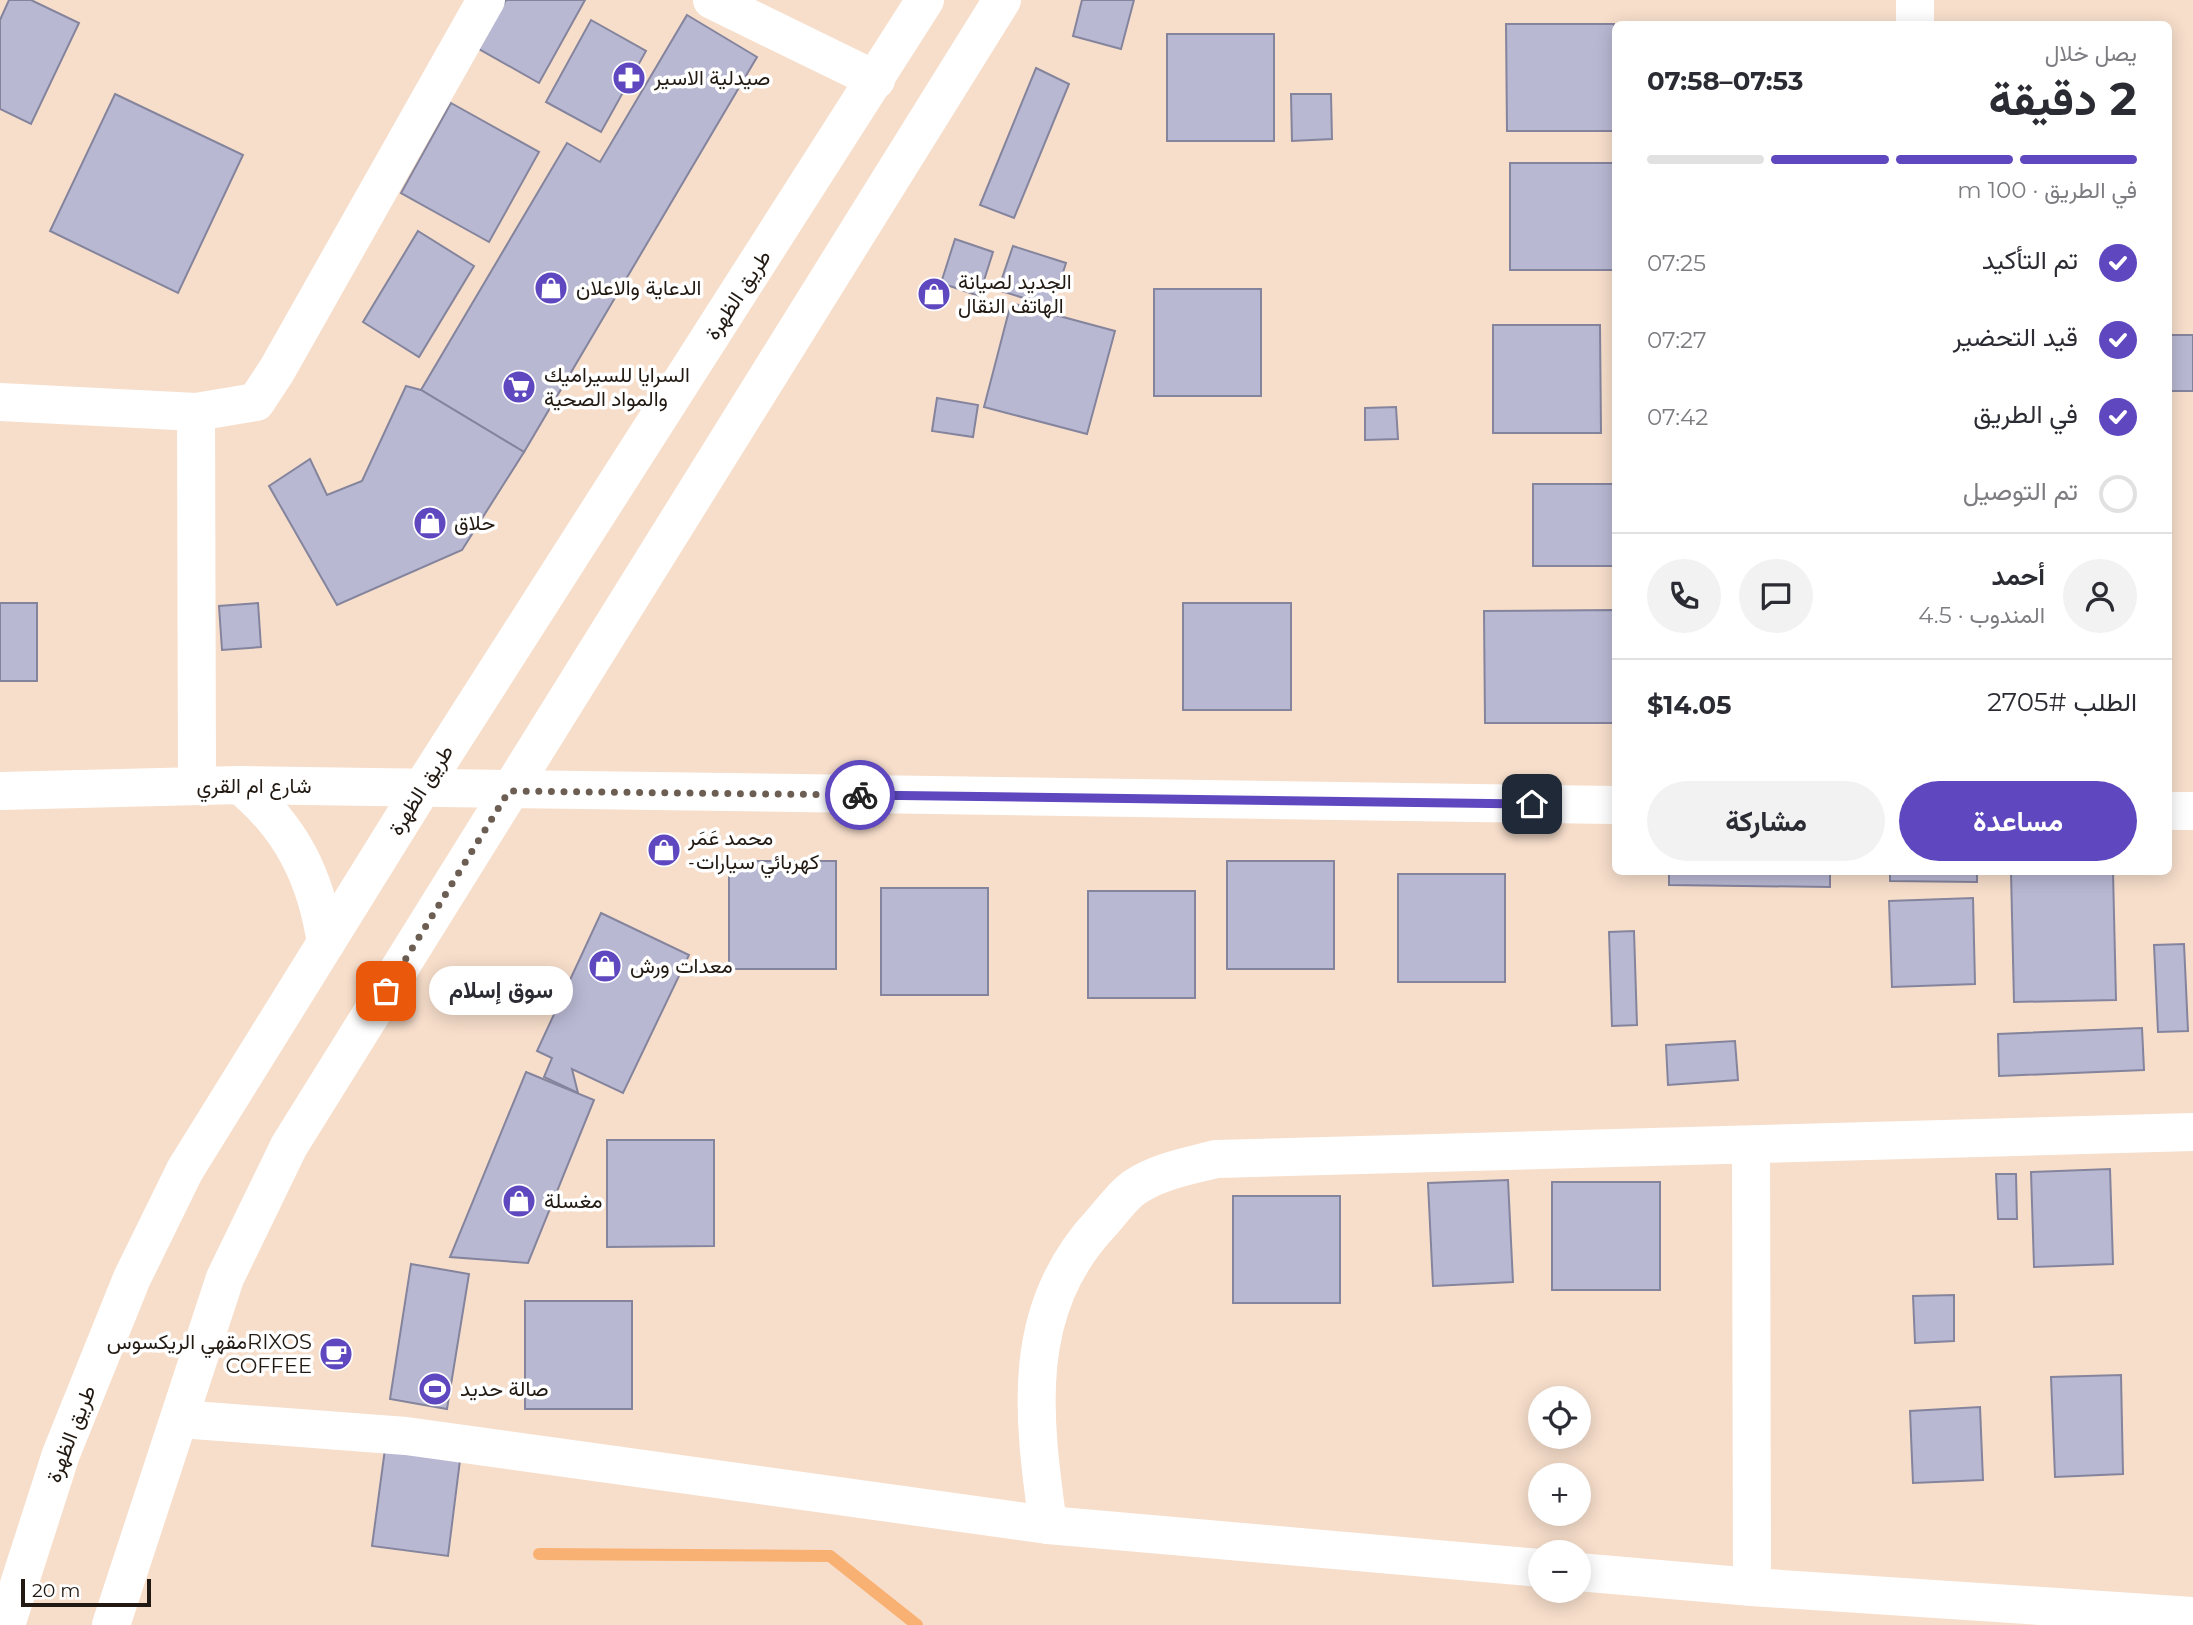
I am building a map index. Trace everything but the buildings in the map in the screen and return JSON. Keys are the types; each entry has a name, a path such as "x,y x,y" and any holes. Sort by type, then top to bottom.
{"street":[{"path":"0,402 196,412 256,402 277,370 486,0"},
{"path":"712,0 876,80"},
{"name":"طريق الظهرة","path":"6,1625 61,1454 132,1279 185,1170 422,788 925,0"},
{"path":"111,1625 225,1278 289,1146 1002,0"},
{"path":"1915,0 1915,21"},
{"path":"196,412 197,785"},
{"path":"240,785 270,812 300,854 321,912 326,943"},
{"name":"شارع ام القري","path":"0,791 240,785 1612,805"},
{"path":"2172,811 2193,811"},
{"path":"1048,1525 1036,1438 1036,1361 1046,1314 1080,1245 1133,1188 1163,1173 1216,1159 2193,1132"},
{"path":"1751,1144 1752,1587"},
{"path":"180,1419 406,1436 1048,1525 1528,1568"},
{"path":"1591,1573 1752,1587 1904,1611 2193,1616"}],"waterway":[{"path":"539,1554 830,1556 917,1625"}],"way so far":[{"path":"386,991 509,791 860,795"}],"place":[{"name":"صيدلية الاسير","path":"629,78"},
{"name":"الدعاية والاعلان","path":"551,288"},
{"name":"الجديد لصيانة الهاتف النقال","path":"934,294"},
{"name":"السرايا للسيراميك والمواد الصحية","path":"519,387"},
{"name":"حلاق","path":"430,523"},
{"name":"محمد عَمَر -كهربائي سيارات","path":"664,850"},
{"name":"معدات ورش","path":"605,966"},
{"name":"سوق إسلام","path":"386,991"},
{"name":"مغسلة","path":"519,1201"},
{"name":"مقهي الريكسوسRIXOS COFFEE","path":"336,1354"},
{"name":"صالة حديد","path":"435,1389"}],"route":[{"path":"860,795 1532,804"}]}
